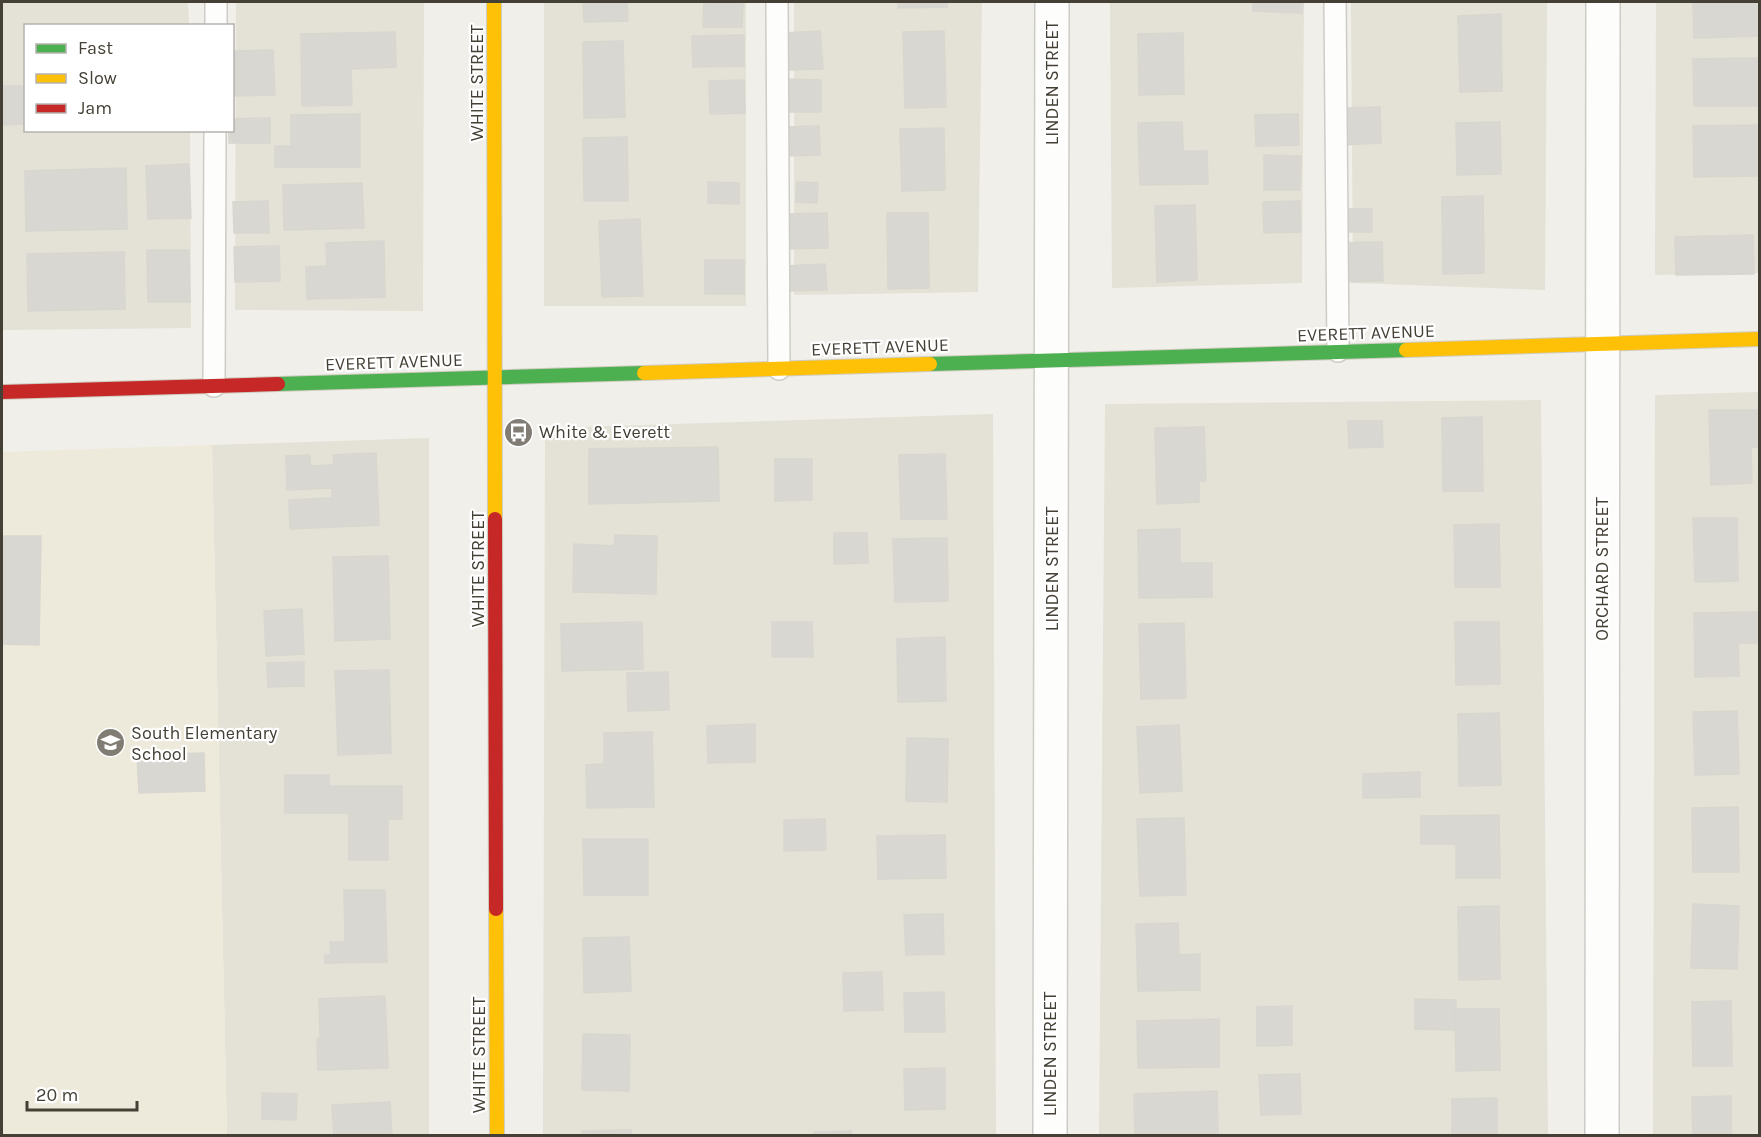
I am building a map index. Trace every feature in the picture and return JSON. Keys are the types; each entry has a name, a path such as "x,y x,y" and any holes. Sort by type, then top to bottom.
{"street":[{"name":"WHITE STREET","path":"494,2 497,1136"},
{"name":"LINDEN STREET","path":"1050,1136 1052,2"},
{"name":"ORCHARD STREET","path":"1602,1136 1603,2"},
{"name":"EVERETT AVENUE","path":"2,392 1760,339"}],"lane":[{"path":"216,2 216,24"},
{"path":"777,2 779,369"},
{"path":"1335,2 1338,351"},
{"path":"214,386 215,132"}],"shaded area":[{"path":"2,2 188,2 189,24 24,24 24,132 190,132 191,328 2,330"},
{"path":"236,2 424,2 423,311 235,310"},
{"path":"544,2 746,2 746,306 544,306"},
{"path":"794,2 982,2 978,292 794,295"},
{"path":"1110,2 1304,2 1302,283 1112,288"},
{"path":"1351,2 1547,2 1545,290 1353,283"},
{"path":"1656,2 1759,2 1759,273 1655,275"},
{"path":"1759,392 1759,1135 1653,1136 1655,395"},
{"path":"1541,400 1548,1135 1099,1136 1105,404"},
{"path":"993,414 996,1135 543,1136 545,428"},
{"path":"429,438 429,1135 227,1135 212,445"},
{"name":"South Elementary School","path":"212,445 227,1135 2,1135 2,452"}],"building":[{"path":"583,2 627,2 628,21 584,22"},
{"path":"704,2 743,2 742,27 703,27"},
{"path":"898,2 947,2 947,7 898,8"},
{"path":"1253,2 1303,2 1302,13 1253,11"},
{"path":"1693,2 1760,2 1760,36 1694,38"},
{"path":"1501,14 1502,91 1460,92 1458,16"},
{"path":"820,31 823,69 784,70 782,33"},
{"path":"944,31 946,107 905,108 903,32"},
{"path":"395,32 396,67 351,69 352,105 302,106 301,34"},
{"path":"1183,33 1184,94 1139,95 1138,34"},
{"path":"744,35 744,66 693,67 692,36"},
{"path":"623,41 625,117 584,118 583,42"},
{"path":"273,50 275,95 234,96 234,51"},
{"path":"1760,58 1760,106 1694,106 1693,59"},
{"path":"783,79 821,80 821,112 783,112"},
{"path":"744,80 745,113 710,114 709,81"},
{"path":"2,86 24,86 24,124 2,125"},
{"path":"1380,107 1381,143 1342,145 1341,108"},
{"path":"360,114 360,167 275,167 275,146 291,146 291,115"},
{"path":"1298,114 1299,145 1256,146 1255,115"},
{"path":"270,118 270,143 229,143 229,132 234,132 234,119"},
{"path":"1182,122 1183,151 1207,151 1208,184 1140,185 1138,123"},
{"path":"1500,122 1501,174 1457,175 1456,123"},
{"path":"1760,125 1760,176 1694,177 1693,126"},
{"path":"819,126 820,155 784,156 784,127"},
{"path":"944,128 945,190 902,191 900,129"},
{"path":"627,137 628,201 584,201 583,138"},
{"path":"1264,155 1301,156 1300,190 1264,190"},
{"path":"189,164 191,218 148,219 146,166"},
{"path":"126,168 127,229 26,231 25,171"},
{"path":"708,182 739,183 739,204 708,203"},
{"path":"797,182 818,183 817,203 796,202"},
{"path":"362,183 364,228 284,230 283,185"},
{"path":"1483,196 1484,273 1443,274 1442,197"},
{"path":"268,201 269,233 234,233 233,202"},
{"path":"1300,201 1301,232 1264,233 1263,202"},
{"path":"1195,205 1197,280 1157,282 1155,206"},
{"path":"1343,209 1372,209 1372,232 1343,232"},
{"path":"827,213 828,248 787,249 785,214"},
{"path":"887,213 928,213 929,288 888,289"},
{"path":"640,219 643,296 602,297 599,221"},
{"path":"1753,235 1754,274 1676,275 1675,237"},
{"path":"384,241 385,297 307,299 306,267 327,266 326,243"},
{"path":"1382,242 1383,281 1338,282 1337,243"},
{"path":"279,246 280,281 235,282 234,247"},
{"path":"147,250 189,250 190,302 148,302"},
{"path":"124,252 125,309 28,311 27,254"},
{"path":"705,260 744,260 744,294 705,294"},
{"path":"825,264 827,290 788,291 787,266"},
{"path":"1709,410 1760,410 1760,447 1751,447 1752,483 1711,485"},
{"path":"1482,417 1483,491 1443,491 1442,418"},
{"path":"1348,421 1382,421 1383,447 1349,448"},
{"path":"1204,427 1206,481 1199,481 1199,502 1157,504 1155,428"},
{"path":"718,447 719,501 589,504 589,449"},
{"path":"376,453 379,525 290,529 289,500 332,498 332,488 287,490 286,456 310,455 310,466 334,465 333,455"},
{"path":"945,454 947,519 901,519 899,455"},
{"path":"775,459 812,459 812,500 775,501"},
{"path":"1693,518 1737,518 1738,581 1695,582"},
{"path":"1499,524 1500,587 1455,587 1454,525"},
{"path":"1180,529 1180,563 1212,563 1212,597 1139,598 1138,530"},
{"path":"834,533 867,533 868,563 834,564"},
{"path":"615,535 657,536 656,594 573,592 574,544 614,546"},
{"path":"2,536 41,536 39,645 2,644"},
{"path":"947,538 948,601 895,602 893,539"},
{"path":"388,556 390,639 335,641 333,557"},
{"path":"302,609 304,654 266,656 264,611"},
{"path":"1760,612 1760,643 1738,643 1739,676 1695,677 1694,613"},
{"path":"642,622 643,669 562,671 561,624"},
{"path":"772,622 812,622 813,657 772,657"},
{"path":"1455,622 1499,622 1500,684 1456,685"},
{"path":"1184,623 1186,698 1141,699 1139,624"},
{"path":"945,637 946,701 898,702 897,639"},
{"path":"304,662 304,686 268,687 267,663"},
{"path":"389,670 391,753 338,755 335,671"},
{"path":"668,672 669,710 628,711 627,673"},
{"path":"1737,711 1739,774 1695,775 1693,712"},
{"path":"1499,713 1501,785 1459,786 1458,714"},
{"path":"755,724 755,762 708,763 707,726"},
{"path":"1179,725 1182,791 1140,793 1137,727"},
{"path":"652,732 654,807 587,808 586,765 604,764 604,733"},
{"path":"907,738 948,739 947,802 906,801"},
{"path":"204,753 205,791 139,793 137,755"},
{"path":"1420,772 1420,797 1363,798 1363,774"},
{"path":"285,775 329,775 329,786 402,786 402,819 388,819 388,860 349,860 349,813 285,813"},
{"path":"1738,807 1739,872 1693,872 1692,808"},
{"path":"1499,815 1500,878 1456,878 1456,844 1421,844 1421,816"},
{"path":"1184,818 1186,895 1140,896 1137,819"},
{"path":"825,819 826,850 784,851 784,820"},
{"path":"945,835 946,878 878,879 877,836"},
{"path":"583,839 648,839 648,895 584,895"},
{"path":"344,890 385,890 387,962 325,963 325,955 331,955 330,942 345,942"},
{"path":"1693,904 1739,906 1737,969 1691,968"},
{"path":"1499,906 1500,979 1459,980 1458,907"},
{"path":"943,914 944,954 906,955 904,915"},
{"path":"1178,923 1179,955 1200,954 1200,990 1138,991 1136,924"},
{"path":"629,937 631,991 584,993 583,938"},
{"path":"882,972 883,1010 844,1011 843,973"},
{"path":"944,992 945,1032 905,1032 904,993"},
{"path":"385,996 388,1068 318,1070 319,999"},
{"path":"1415,999 1456,1000 1455,1030 1415,1029"},
{"path":"1731,1001 1732,1066 1693,1066 1692,1002"},
{"path":"1292,1006 1292,1045 1257,1046 1257,1007"},
{"path":"1455,1009 1499,1009 1500,1070 1456,1071"},
{"path":"1219,1019 1219,1067 1138,1068 1137,1021"},
{"path":"583,1034 630,1035 629,1091 582,1090"},
{"path":"945,1068 945,1109 905,1110 904,1069"},
{"path":"1300,1074 1301,1114 1261,1115 1259,1075"},
{"path":"1217,1091 1218,1136 1135,1136 1134,1094"},
{"path":"262,1093 297,1094 296,1120 262,1119"},
{"path":"1731,1096 1731,1136 1693,1136 1692,1097"},
{"path":"1497,1098 1497,1136 1452,1136 1452,1099"},
{"path":"390,1102 392,1136 334,1136 332,1105"},
{"path":"631,1130 631,1136 582,1136 582,1131"},
{"path":"851,1131 851,1136 814,1136 814,1132"}],"traffic: fast":[{"path":"930,364 1406,350"},
{"path":"278,384 644,373"}],"traffic: slow":[{"path":"494,2 495,519"},
{"path":"1406,350 1760,339"},
{"path":"644,373 930,364"},
{"path":"496,909 497,1136"}],"traffic: jam":[{"path":"2,392 278,384"},
{"path":"495,519 496,909"}],"place":[{"name":"White & Everett","path":"518,432"},
{"name":"South Elementary School","path":"110,743"}]}
